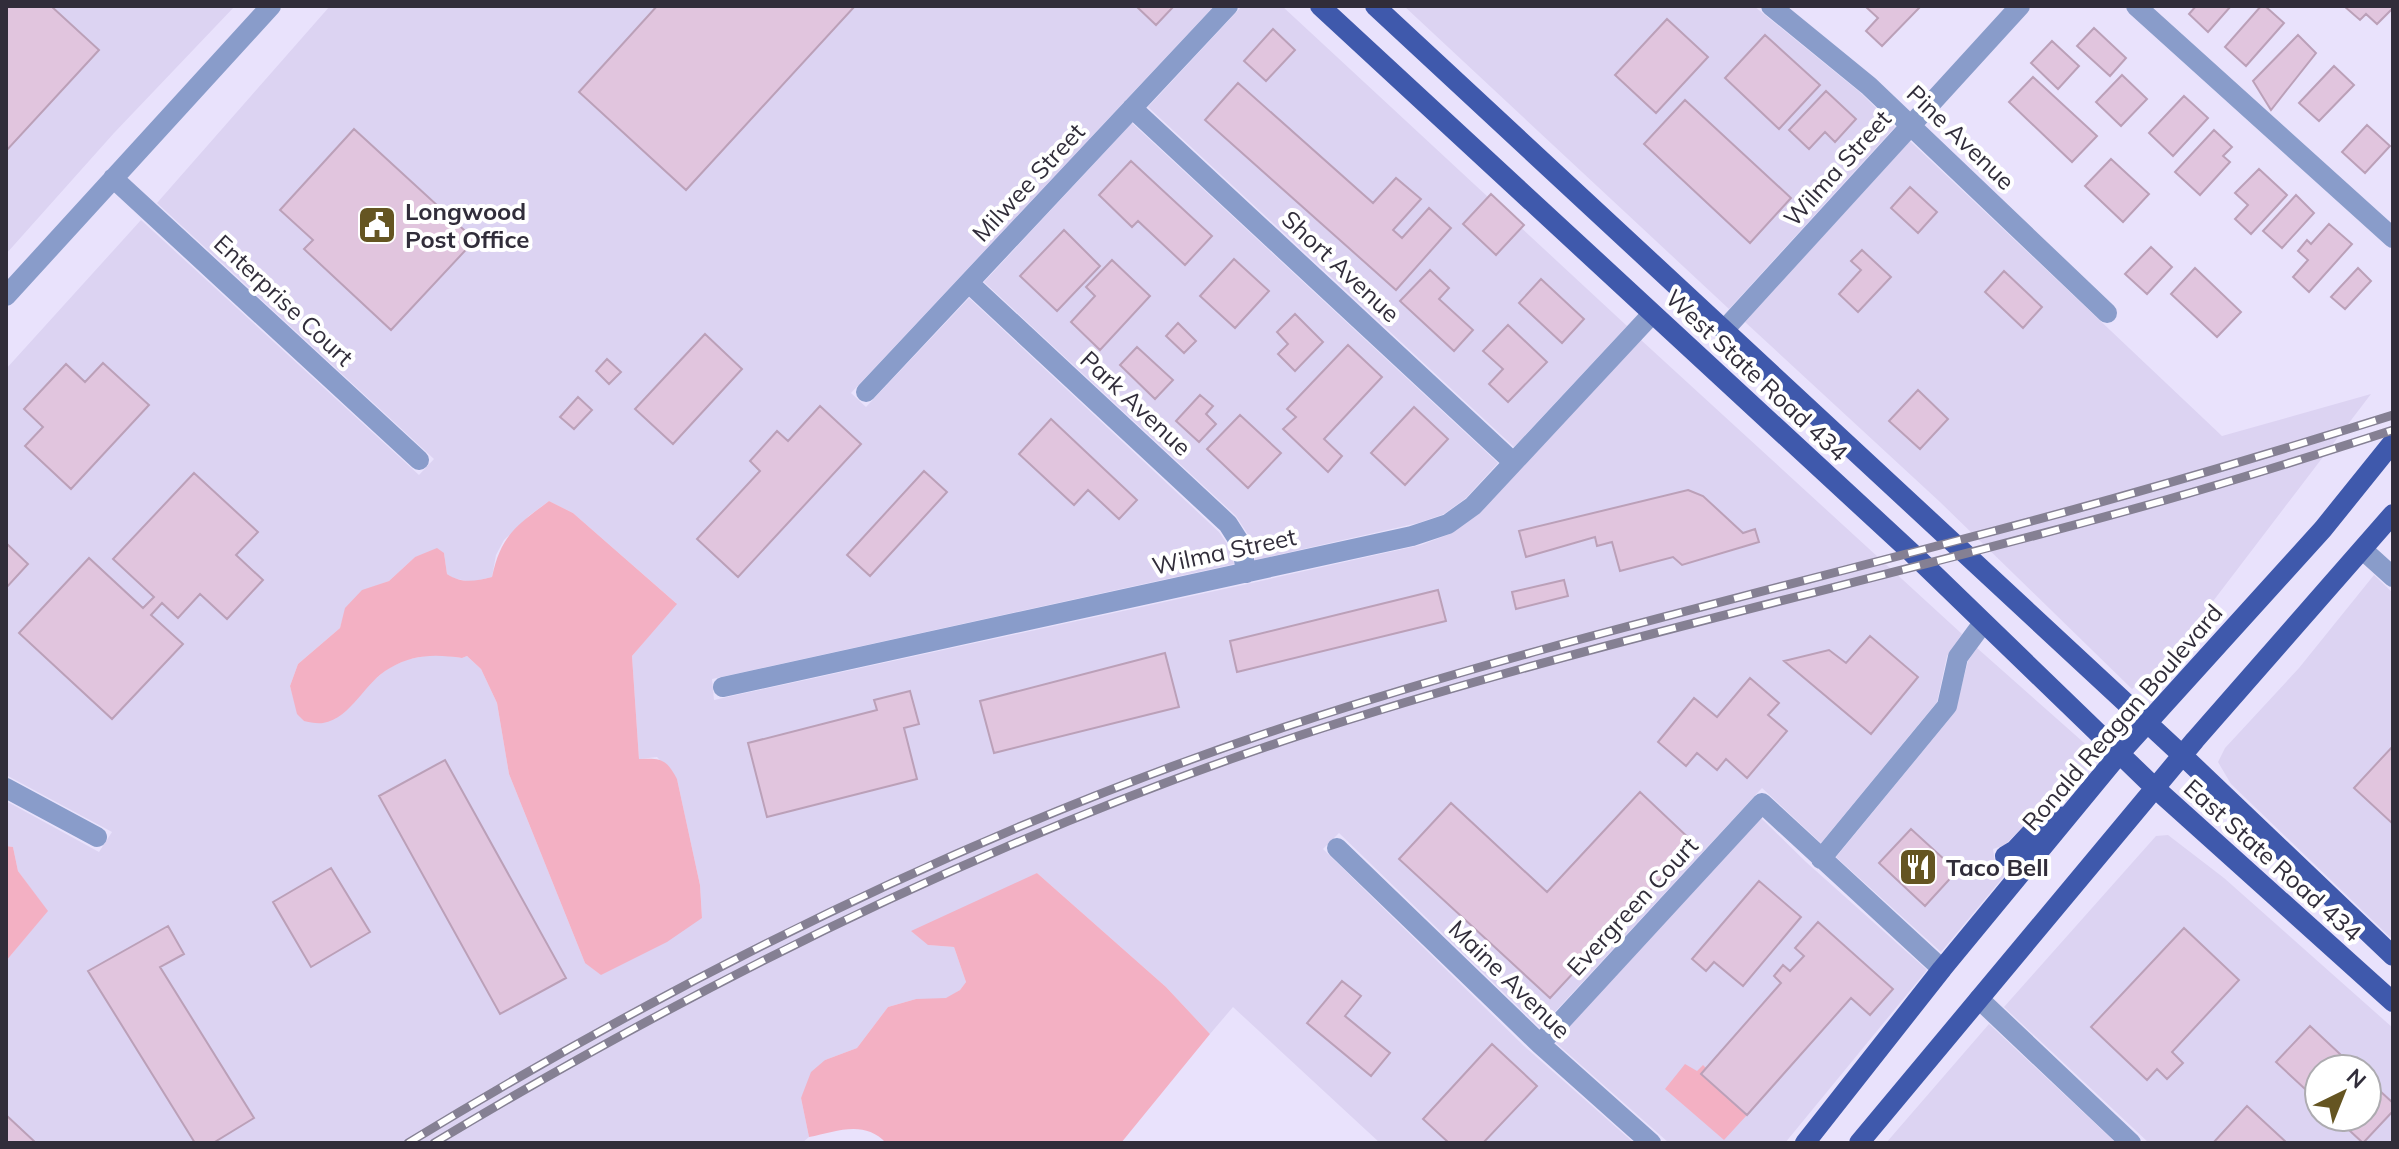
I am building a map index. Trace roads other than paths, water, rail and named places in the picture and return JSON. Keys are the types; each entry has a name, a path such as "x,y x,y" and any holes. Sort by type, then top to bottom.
{"main road":[{"name":"West State Road 434","path":"1320,6 1912,553 2155,788"},
{"name":"West State Road 434","path":"1375,6 2182,755"},
{"name":"Ronald Reagan Boulevard","path":"1805,1143 1942,969 2120,753 2323,529 2393,442"},
{"path":"1859,1143 2182,755 2393,514"},
{"name":"East State Road 434","path":"2182,755 2393,956"},
{"name":"East State Road 434","path":"2155,788 2393,1002"},
{"path":"2005,856 2015,850 2044,819 2068,816"}],"street":[{"path":"6,296 271,6"},
{"name":"Milwee Street","path":"866,392 1228,6"},
{"name":"Pine Avenue","path":"1771,6 1869,86 2107,313"},
{"name":"Wilma Street","path":"1725,329 2020,6"},
{"path":"2136,6 2393,238"},
{"name":"Short Avenue","path":"1132,108 1513,462"},
{"name":"Enterprise Court","path":"113,178 419,460"},
{"name":"Park Avenue","path":"969,283 1228,524 1242,546 1246,573"},
{"name":"Wilma Street","path":"723,687 1420,534 1448,524 1473,506 1652,314"},
{"path":"2363,550 2393,577"},
{"path":"1942,969 1821,859 1947,706 1958,657 1983,623"},
{"path":"6,788 97,837"},
{"name":"Evergreen Court","path":"1540,1044 1762,803 1821,859"},
{"name":"Maine Avenue","path":"1337,848 1540,1044 1651,1143"},
{"path":"1979,999 2131,1143"}],"railway":[{"path":"408,1143 620,1020 839,908 950,857 1178,764 1294,724 1457,674 2063,513 2393,415"},
{"path":"434,1143 642,1024 855,916 963,865 1185,775 1298,736 1512,671 2054,531 2278,467 2393,430"}],"place":[{"name":"Longwood Post Office","path":"377,225"},
{"name":"Taco Bell","path":"1918,867"}]}
